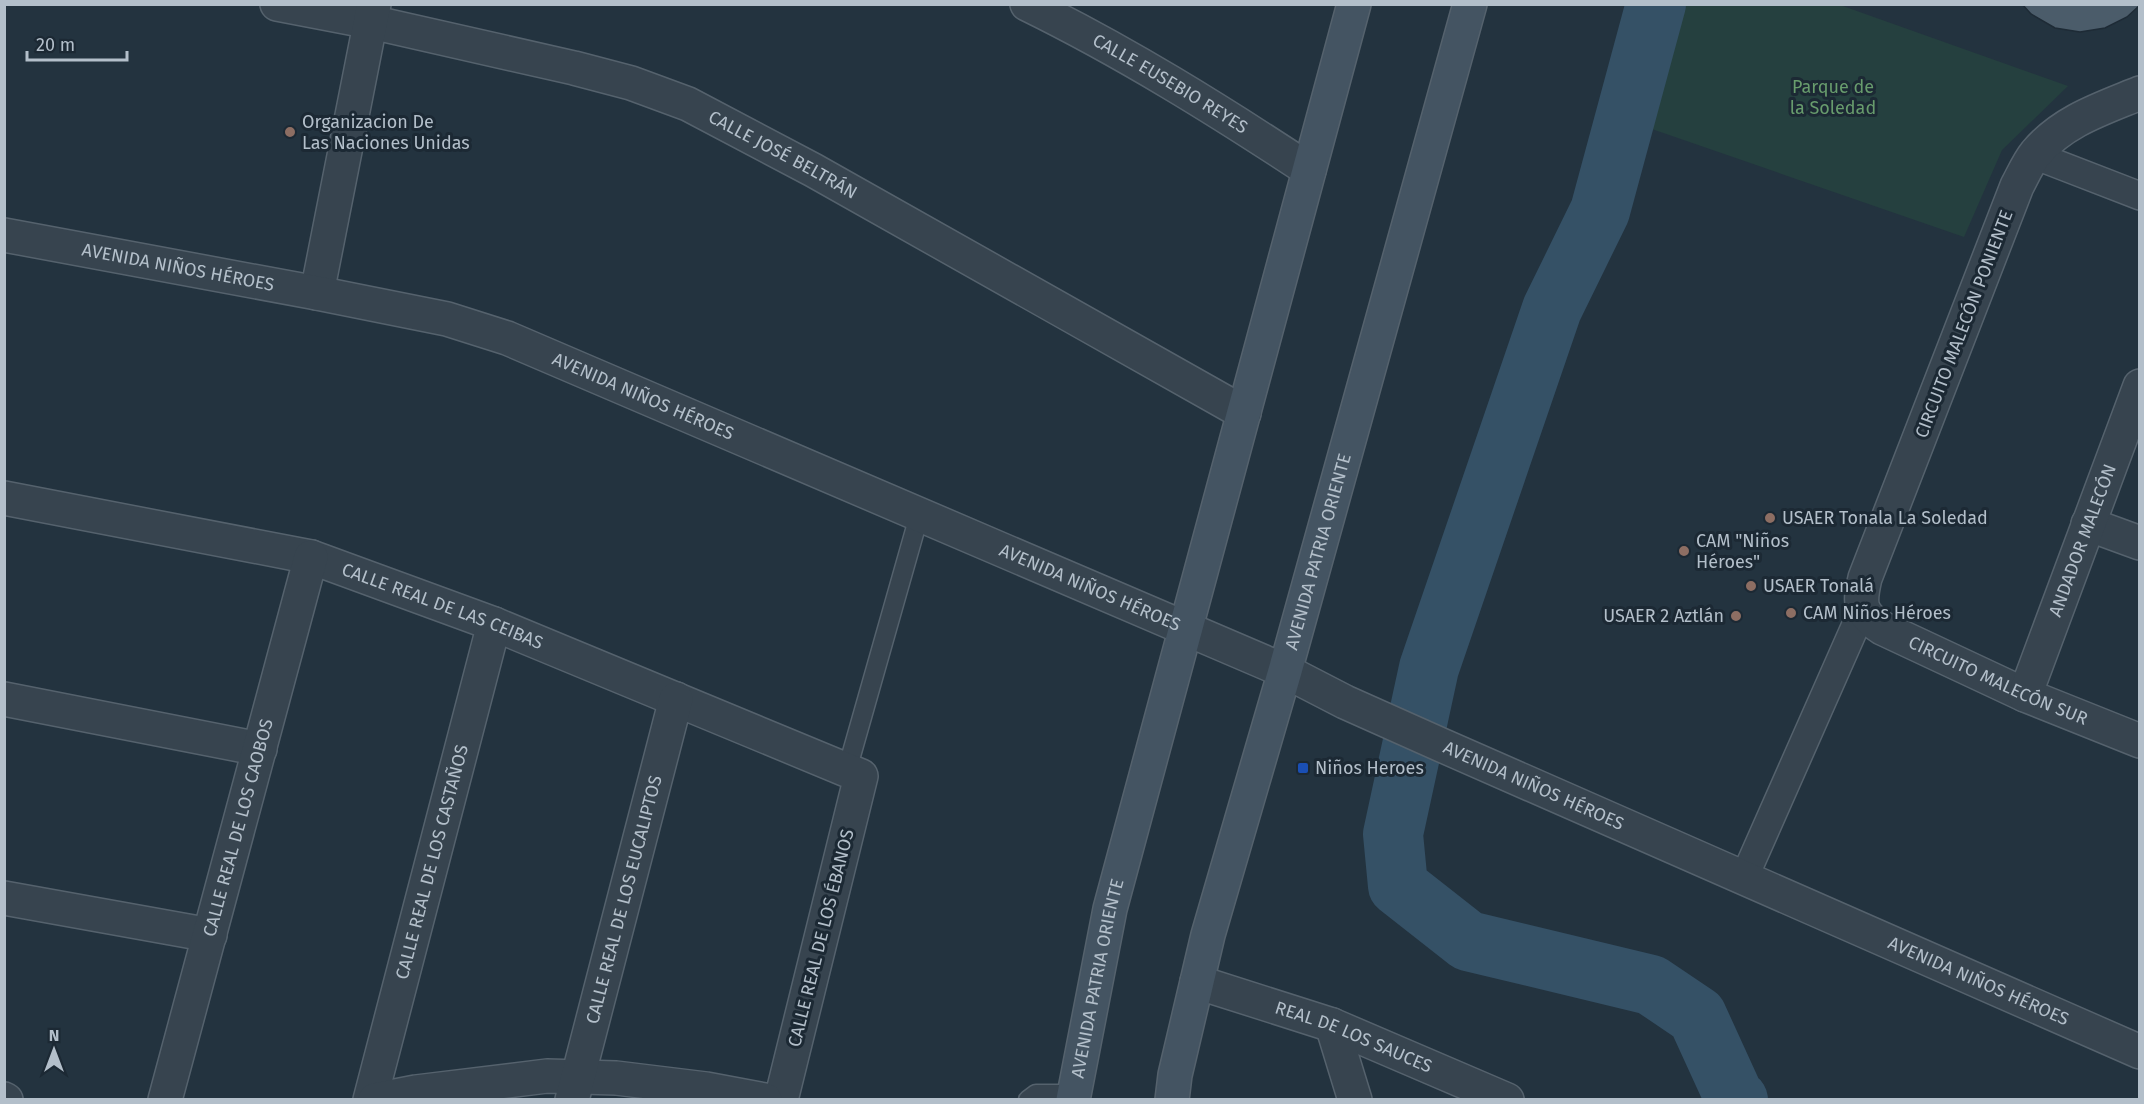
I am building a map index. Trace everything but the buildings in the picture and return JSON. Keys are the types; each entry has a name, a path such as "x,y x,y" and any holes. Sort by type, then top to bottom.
{"main road":[{"path":"1309,170 1354,4"},
{"name":"AVENIDA PATRIA ORIENTE","path":"1172,1100 1175,1075 1208,935 1285,671 1470,4"},
{"name":"AVENIDA PATRIA ORIENTE","path":"1073,1097 1110,909 1309,170"}],"street":[{"name":"CALLE JOSÉ BELTRÁN","path":"278,4 372,13 631,83 688,104 813,170 1244,413"},
{"name":"CALLE EUSEBIO REYES","path":"1027,4 1142,66 1221,113 1309,170"},
{"path":"317,292 372,13"},
{"name":"CIRCUITO MALECÓN PONIENTE","path":"1862,611 1861,594 1864,578 2018,186 2034,155 2057,131 2139,93"},
{"path":"2034,155 2139,196"},
{"name":"AVENIDA NIÑOS HÉROES","path":"4,235 317,292 447,319 496,334 1285,671 1345,702 1439,744 2139,1052"},
{"name":"ANDADOR MALECÓN","path":"2025,695 2139,386"},
{"name":"CALLE REAL DE LAS CEIBAS","path":"4,498 311,557 494,624 854,773"},
{"path":"2088,524 2139,543"},
{"name":"CALLE REAL DE LOS CAOBOS","path":"165,1100 311,557"},
{"path":"1744,878 1862,611"},
{"name":"CIRCUITO MALECÓN SUR","path":"1862,611 1882,628 2025,695 2139,741"},
{"name":"CALLE REAL DE LOS CASTAÑOS","path":"370,1100 494,624"},
{"path":"4,699 260,749"},
{"name":"CALLE REAL DE LOS EUCALIPTOS","path":"575,1089 676,699"},
{"name":"CALLE REAL DE LOS ÉBANOS","path":"781,1100 854,773"},
{"path":"4,898 210,935"},
{"name":"REAL DE LOS SAUCES","path":"1197,982 1332,1024 1507,1100"},
{"path":"1332,1024 1355,1100"},
{"path":"375,1100 416,1092 547,1077 575,1089 638,1081 705,1089 765,1100"}],"lane":[{"name":"CALLE REAL DE LOS ÉBANOS","path":"854,773 920,516"},
{"path":"1028,1100 1036,1094 1073,1097"}],"green space":[{"name":"Parque de la Soledad","path":"1679,5 1840,5 2068,86 2002,150 1964,237 1646,127"}],"waterway":[{"path":"1656,4 1600,211 1552,309 1429,668 1393,834 1398,886 1468,941 1651,985 1697,1016 1734,1097 1738,1100"}],"place":[{"name":"Organizacion De Las Naciones Unidas","path":"290,132"},
{"name":"USAER Tonala La Soledad","path":"1770,518"},
{"name":"CAM \"Niños Héroes\"","path":"1684,551"},
{"name":"USAER Tonalá","path":"1751,586"},
{"name":"CAM Niños Héroes","path":"1791,613"},
{"name":"USAER 2 Aztlán","path":"1736,616"},
{"name":"Niños Heroes","path":"1303,768"}]}
